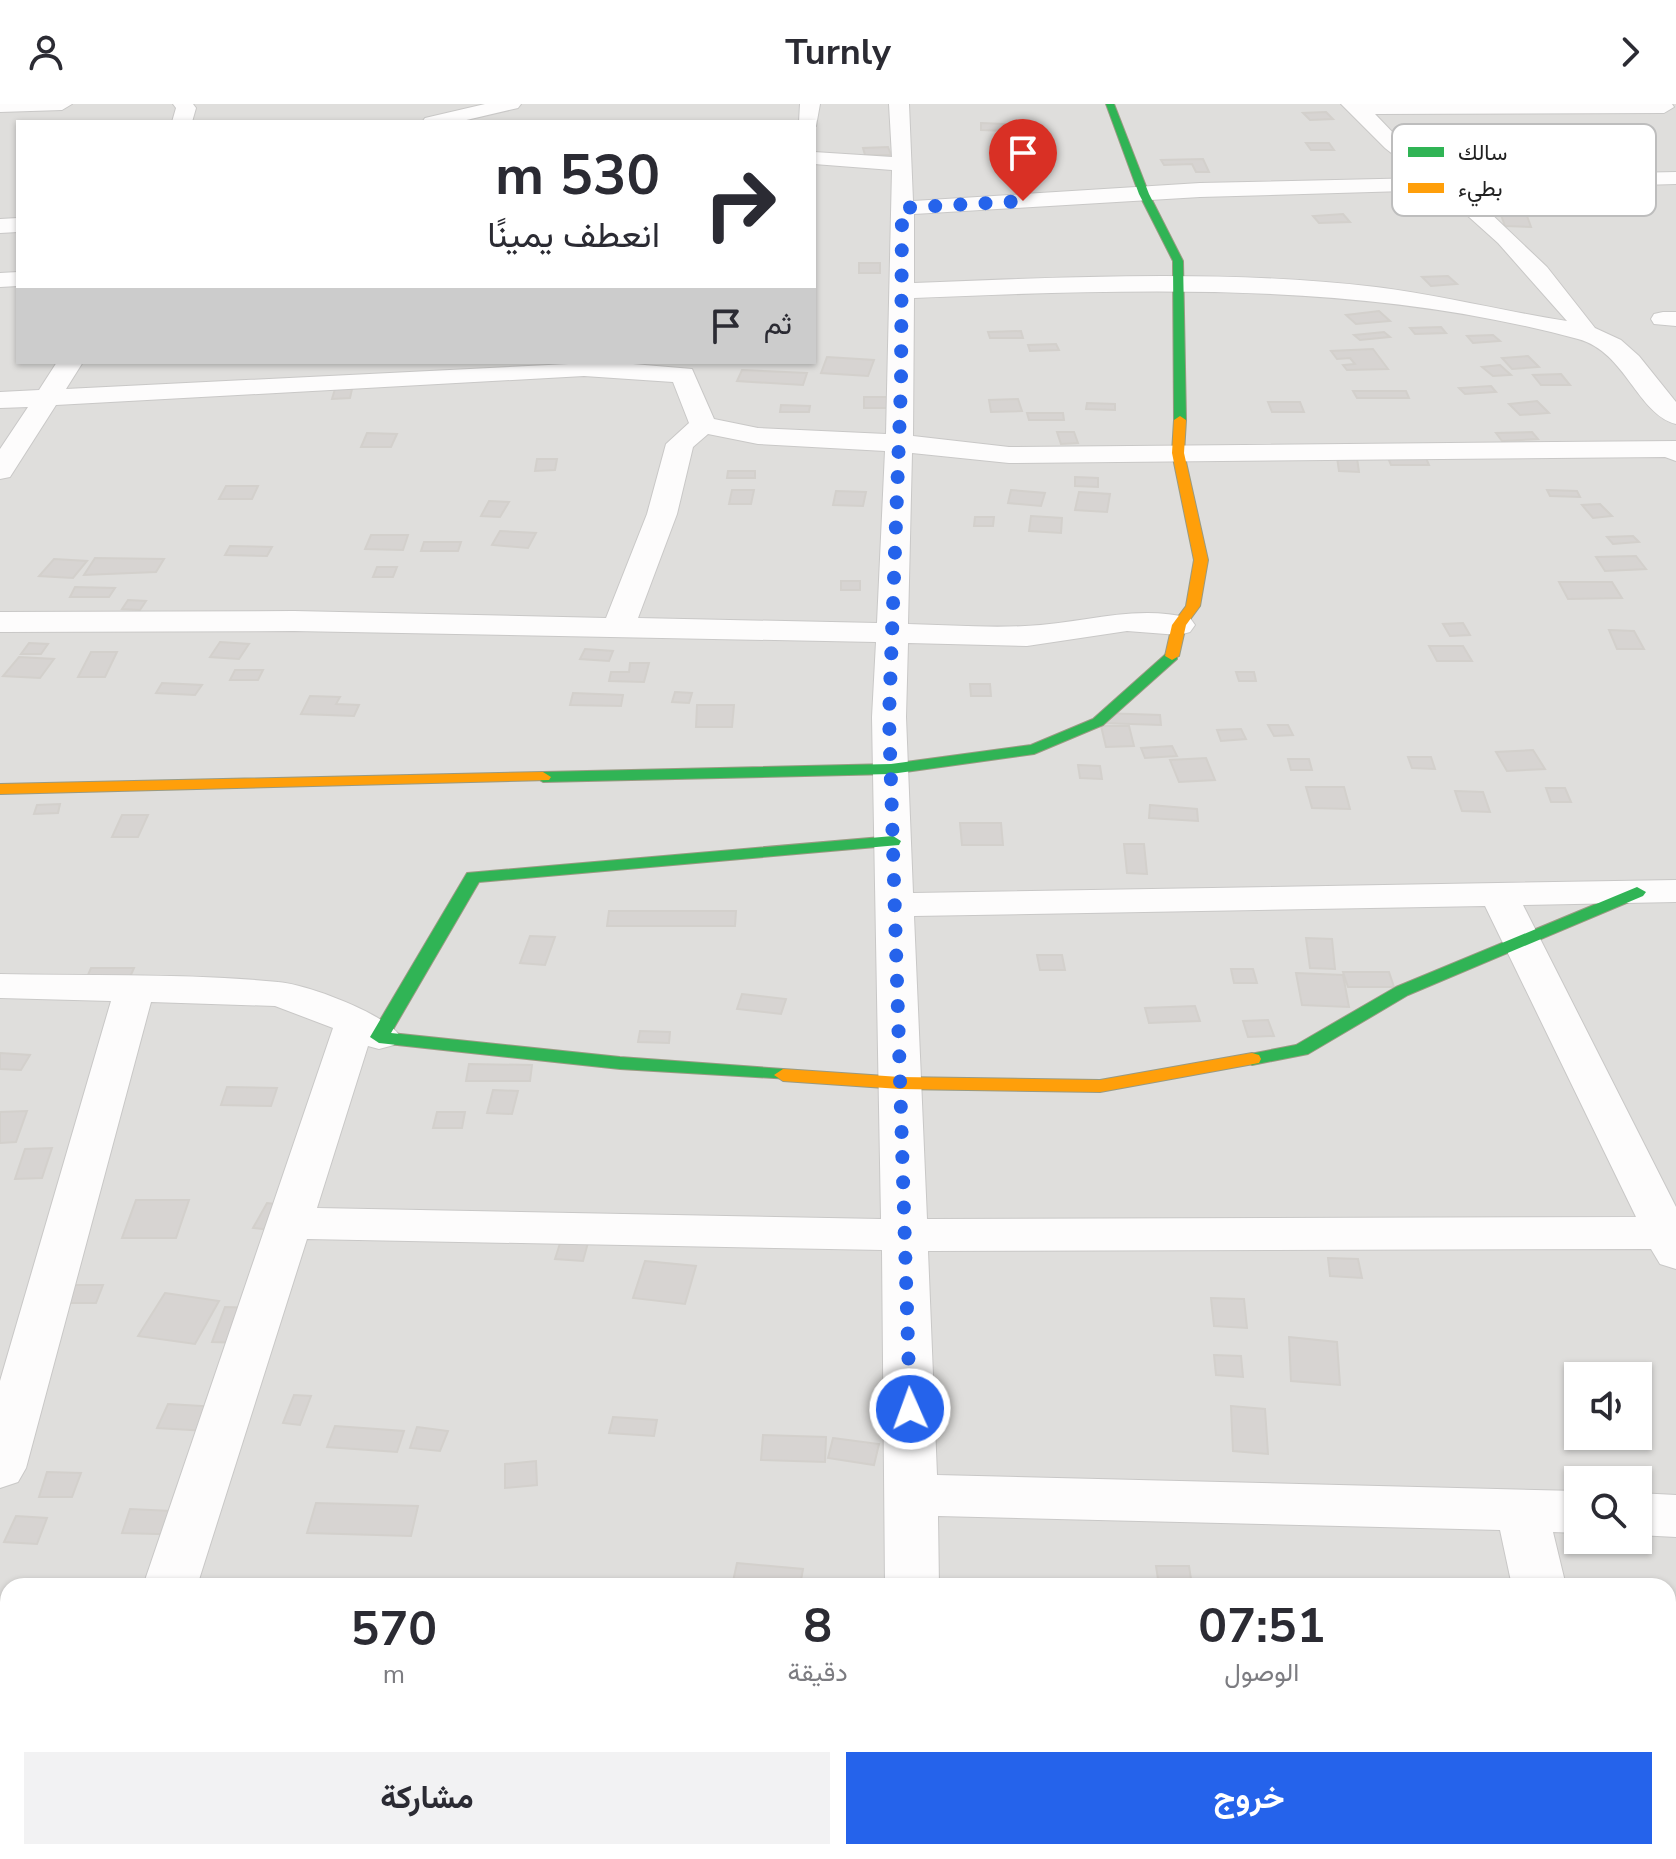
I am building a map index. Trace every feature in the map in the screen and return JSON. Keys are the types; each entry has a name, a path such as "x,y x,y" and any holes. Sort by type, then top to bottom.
{"street":[{"path":"0,106 62,104"},
{"path":"441,120 511,104"},
{"path":"899,104 903,164 902,291 891,769 912,1578"},
{"path":"0,789 891,769 1034,749 1098,722 1171,659 1179,625 1193,606 1201,560 1178,453 1182,388 1178,373 1178,261 1144,194 1110,104"},
{"path":"1356,106 1667,108"},
{"path":"1356,106 1375,131 1392,144"},
{"path":"816,158 903,164"},
{"path":"1656,179 1676,178"},
{"path":"902,208 1144,194 1392,186"},
{"path":"1477,216 1555,289 1583,325 1582,330"},
{"path":"902,291 1178,281 1332,287 1582,330 1612,345 1644,375 1667,410 1676,416"},
{"path":"0,471 69,364"},
{"path":"0,400 471,377 584,368 683,375 703,425"},
{"path":"703,425 758,436 899,443 1009,455 1675,445"},
{"path":"618,629 662,514 680,444 703,425"},
{"path":"0,622 279,621 1027,636 1127,621 1179,625"},
{"path":"173,1578 289,1223 367,1029 473,877 893,841"},
{"path":"895,905 1676,891"},
{"path":"0,986 280,994 367,1029 620,1063 900,1083 1100,1086 1301,1050 1402,991 1637,892"},
{"path":"289,1223 904,1235 1671,1243 1498,894"},
{"path":"0,1468 134,992"},
{"path":"912,1495 1564,1512"},
{"path":"1521,1510 1537,1578"},
{"path":"1652,1515 1676,1516"}],"shaded area":[{"path":"0,104 1676,104 1676,1578 0,1578"}],"building":[{"path":"1326,112 1333,119 1310,120 1303,113"},
{"path":"981,123 1005,124 1006,131 981,130"},
{"path":"1306,143 1329,143 1334,150 1311,150"},
{"path":"888,147 891,155 865,155 863,148"},
{"path":"1203,159 1209,172 1196,172 1192,164 1164,165 1161,160"},
{"path":"1343,214 1350,222 1319,223 1313,216"},
{"path":"1501,216 1527,216 1531,227 1505,226"},
{"path":"859,263 880,263 880,273 859,273"},
{"path":"1448,276 1457,284 1431,286 1422,277"},
{"path":"1379,311 1390,321 1356,324 1346,315"},
{"path":"1441,327 1446,333 1415,334 1410,328"},
{"path":"1021,331 1023,338 990,338 988,332"},
{"path":"1384,332 1390,337 1360,340 1354,335"},
{"path":"1493,335 1500,341 1473,343 1467,336"},
{"path":"1056,344 1059,350 1030,351 1028,345"},
{"path":"1373,349 1388,369 1347,370 1343,365 1355,364 1350,358 1337,359 1331,351"},
{"path":"1528,356 1539,367 1512,369 1502,358"},
{"path":"827,357 874,360 868,376 821,373"},
{"path":"1500,365 1511,375 1493,376 1482,367"},
{"path":"742,370 807,373 803,385 737,381"},
{"path":"1561,374 1570,385 1541,385 1533,375"},
{"path":"1491,386 1496,392 1465,394 1459,388"},
{"path":"335,389 352,389 350,398 332,399"},
{"path":"1353,391 1406,391 1409,398 1357,398"},
{"path":"864,397 894,397 895,408 864,408"},
{"path":"1018,399 1022,411 991,412 989,400"},
{"path":"1537,401 1549,413 1520,415 1509,404"},
{"path":"1268,402 1300,402 1304,412 1272,412"},
{"path":"1087,403 1115,404 1115,410 1086,409"},
{"path":"781,405 810,406 809,412 780,412"},
{"path":"1027,413 1063,413 1064,420 1029,420"},
{"path":"1057,432 1074,432 1078,443 1061,444"},
{"path":"1532,432 1538,439 1502,441 1496,433"},
{"path":"367,433 397,434 391,447 361,447"},
{"path":"1337,457 1357,458 1359,472 1339,471"},
{"path":"1388,458 1426,458 1429,465 1391,465"},
{"path":"537,459 557,459 555,470 535,471"},
{"path":"728,471 755,471 755,478 727,478"},
{"path":"1075,477 1098,478 1098,487 1075,486"},
{"path":"226,486 258,486 252,499 219,499"},
{"path":"732,490 754,490 751,504 729,504"},
{"path":"1011,490 1045,493 1041,506 1008,503"},
{"path":"1547,490 1577,491 1580,497 1550,496"},
{"path":"836,491 866,492 863,506 833,505"},
{"path":"1079,492 1110,494 1107,512 1075,510"},
{"path":"489,501 509,502 500,517 481,516"},
{"path":"1600,504 1612,516 1593,518 1582,505"},
{"path":"1031,516 1062,518 1061,533 1029,531"},
{"path":"975,517 994,517 993,526 974,526"},
{"path":"500,531 536,533 528,548 492,545"},
{"path":"371,535 408,535 403,550 365,549"},
{"path":"1633,536 1639,542 1613,544 1607,537"},
{"path":"424,542 461,542 458,551 421,551"},
{"path":"230,546 272,547 267,556 225,555"},
{"path":"1636,556 1646,569 1605,571 1596,557"},
{"path":"95,558 164,559 156,572 84,575"},
{"path":"54,559 87,561 73,578 39,576"},
{"path":"377,567 397,567 393,577 373,577"},
{"path":"841,581 860,581 860,590 841,590"},
{"path":"1559,582 1612,582 1622,598 1568,599"},
{"path":"75,587 115,588 109,597 70,597"},
{"path":"128,600 146,601 140,610 122,609"},
{"path":"1463,623 1470,635 1450,636 1443,624"},
{"path":"1609,630 1634,631 1644,649 1617,649"},
{"path":"220,642 249,644 239,659 210,657"},
{"path":"29,643 48,644 41,654 21,654"},
{"path":"1429,646 1463,646 1472,661 1437,661"},
{"path":"585,649 613,651 609,661 580,659"},
{"path":"91,652 117,652 105,677 78,677"},
{"path":"19,657 54,659 40,678 3,676"},
{"path":"630,663 649,663 644,682 609,681 611,672 629,672"},
{"path":"235,670 263,670 258,680 230,680"},
{"path":"1236,672 1254,672 1256,681 1239,681"},
{"path":"162,683 202,685 195,695 156,693"},
{"path":"970,684 990,684 991,696 971,696"},
{"path":"675,692 692,693 689,703 672,702"},
{"path":"573,693 623,695 621,706 570,705"},
{"path":"310,696 340,697 336,704 359,705 354,716 301,714"},
{"path":"697,705 734,705 732,727 696,727"},
{"path":"1101,713 1160,715 1161,725 1101,723"},
{"path":"1268,725 1288,725 1293,735 1274,736"},
{"path":"1101,726 1129,726 1134,746 1106,747"},
{"path":"1241,729 1246,739 1221,741 1217,730"},
{"path":"1172,746 1177,756 1145,758 1141,748"},
{"path":"1533,750 1545,769 1507,771 1496,752"},
{"path":"1408,757 1431,757 1435,769 1412,768"},
{"path":"1206,758 1215,780 1179,782 1170,760"},
{"path":"1288,759 1309,759 1312,770 1291,770"},
{"path":"1078,765 1100,766 1102,779 1080,778"},
{"path":"1306,787 1344,787 1350,809 1312,808"},
{"path":"1546,788 1565,788 1571,802 1551,802"},
{"path":"1455,791 1483,792 1490,812 1462,811"},
{"path":"60,804 58,813 34,814 37,805"},
{"path":"1150,805 1197,809 1198,821 1149,818"},
{"path":"122,815 148,815 138,837 112,837"},
{"path":"960,823 1001,823 1003,845 962,845"},
{"path":"1124,844 1144,844 1147,874 1127,873"},
{"path":"609,911 736,911 735,926 607,926"},
{"path":"530,936 555,937 545,965 520,963"},
{"path":"1306,938 1332,939 1335,969 1310,968"},
{"path":"1037,955 1062,955 1065,970 1040,970"},
{"path":"91,968 134,968 127,984 84,984"},
{"path":"1231,969 1253,969 1257,983 1234,983"},
{"path":"1343,972 1389,972 1394,987 1348,987"},
{"path":"1296,973 1343,975 1349,1007 1302,1005"},
{"path":"742,994 786,999 781,1014 737,1009"},
{"path":"1195,1006 1200,1021 1149,1023 1145,1008"},
{"path":"1268,1020 1274,1036 1248,1037 1243,1021"},
{"path":"640,1031 670,1032 669,1043 638,1042"},
{"path":"0,1053 30,1055 21,1070 0,1069"},
{"path":"469,1064 532,1065 530,1081 466,1081"},
{"path":"227,1087 277,1088 271,1106 221,1105"},
{"path":"493,1090 518,1091 512,1114 487,1113"},
{"path":"27,1111 16,1142 0,1143 0,1112"},
{"path":"437,1112 465,1112 462,1128 433,1128"},
{"path":"52,1148 42,1178 15,1179 25,1149"},
{"path":"136,1200 189,1200 176,1238 122,1238"},
{"path":"267,1203 292,1206 279,1231 253,1228"},
{"path":"562,1237 589,1239 583,1261 555,1259"},
{"path":"1328,1258 1358,1259 1362,1278 1330,1276"},
{"path":"645,1261 696,1266 685,1304 633,1298"},
{"path":"74,1285 103,1285 96,1303 67,1303"},
{"path":"165,1293 219,1301 195,1344 138,1336"},
{"path":"1211,1298 1244,1299 1247,1328 1214,1326"},
{"path":"225,1307 256,1308 243,1343 212,1342"},
{"path":"1289,1337 1337,1342 1340,1385 1291,1381"},
{"path":"1214,1355 1241,1356 1243,1377 1216,1375"},
{"path":"294,1395 311,1396 300,1425 283,1423"},
{"path":"168,1404 234,1408 225,1432 157,1428"},
{"path":"1231,1406 1265,1409 1268,1454 1233,1451"},
{"path":"613,1417 657,1420 654,1436 609,1433"},
{"path":"335,1426 404,1431 397,1452 327,1447"},
{"path":"417,1427 448,1431 440,1451 410,1448"},
{"path":"763,1435 826,1437 825,1462 761,1460"},
{"path":"833,1438 879,1444 874,1465 828,1458"},
{"path":"536,1461 537,1485 505,1488 505,1464"},
{"path":"47,1472 81,1473 72,1497 39,1497"},
{"path":"316,1503 418,1506 411,1536 307,1533"},
{"path":"130,1509 171,1511 191,1535 122,1533"},
{"path":"16,1516 47,1518 37,1544 4,1542"},
{"path":"737,1563 803,1569 801,1578 734,1578"},
{"path":"1156,1566 1189,1566 1191,1578 1158,1578"}],"traffic: fast":[{"path":"1110,104 1144,194 1178,261 1180,420"},
{"path":"543,777 891,769 1034,749 1098,722 1172,656"},
{"path":"783,1075 620,1063 379,1037 473,877 893,841"},
{"path":"1252,1059 1301,1050 1402,991 1637,892"}],"traffic: slow":[{"path":"1172,656 1179,625 1193,606 1201,560 1178,453 1180,420"},
{"path":"0,789 543,777"},
{"path":"783,1075 900,1083 1100,1086 1252,1059"}],"route":[{"path":"910,1409 889,717 901,384 902,208 1023,201"}]}
